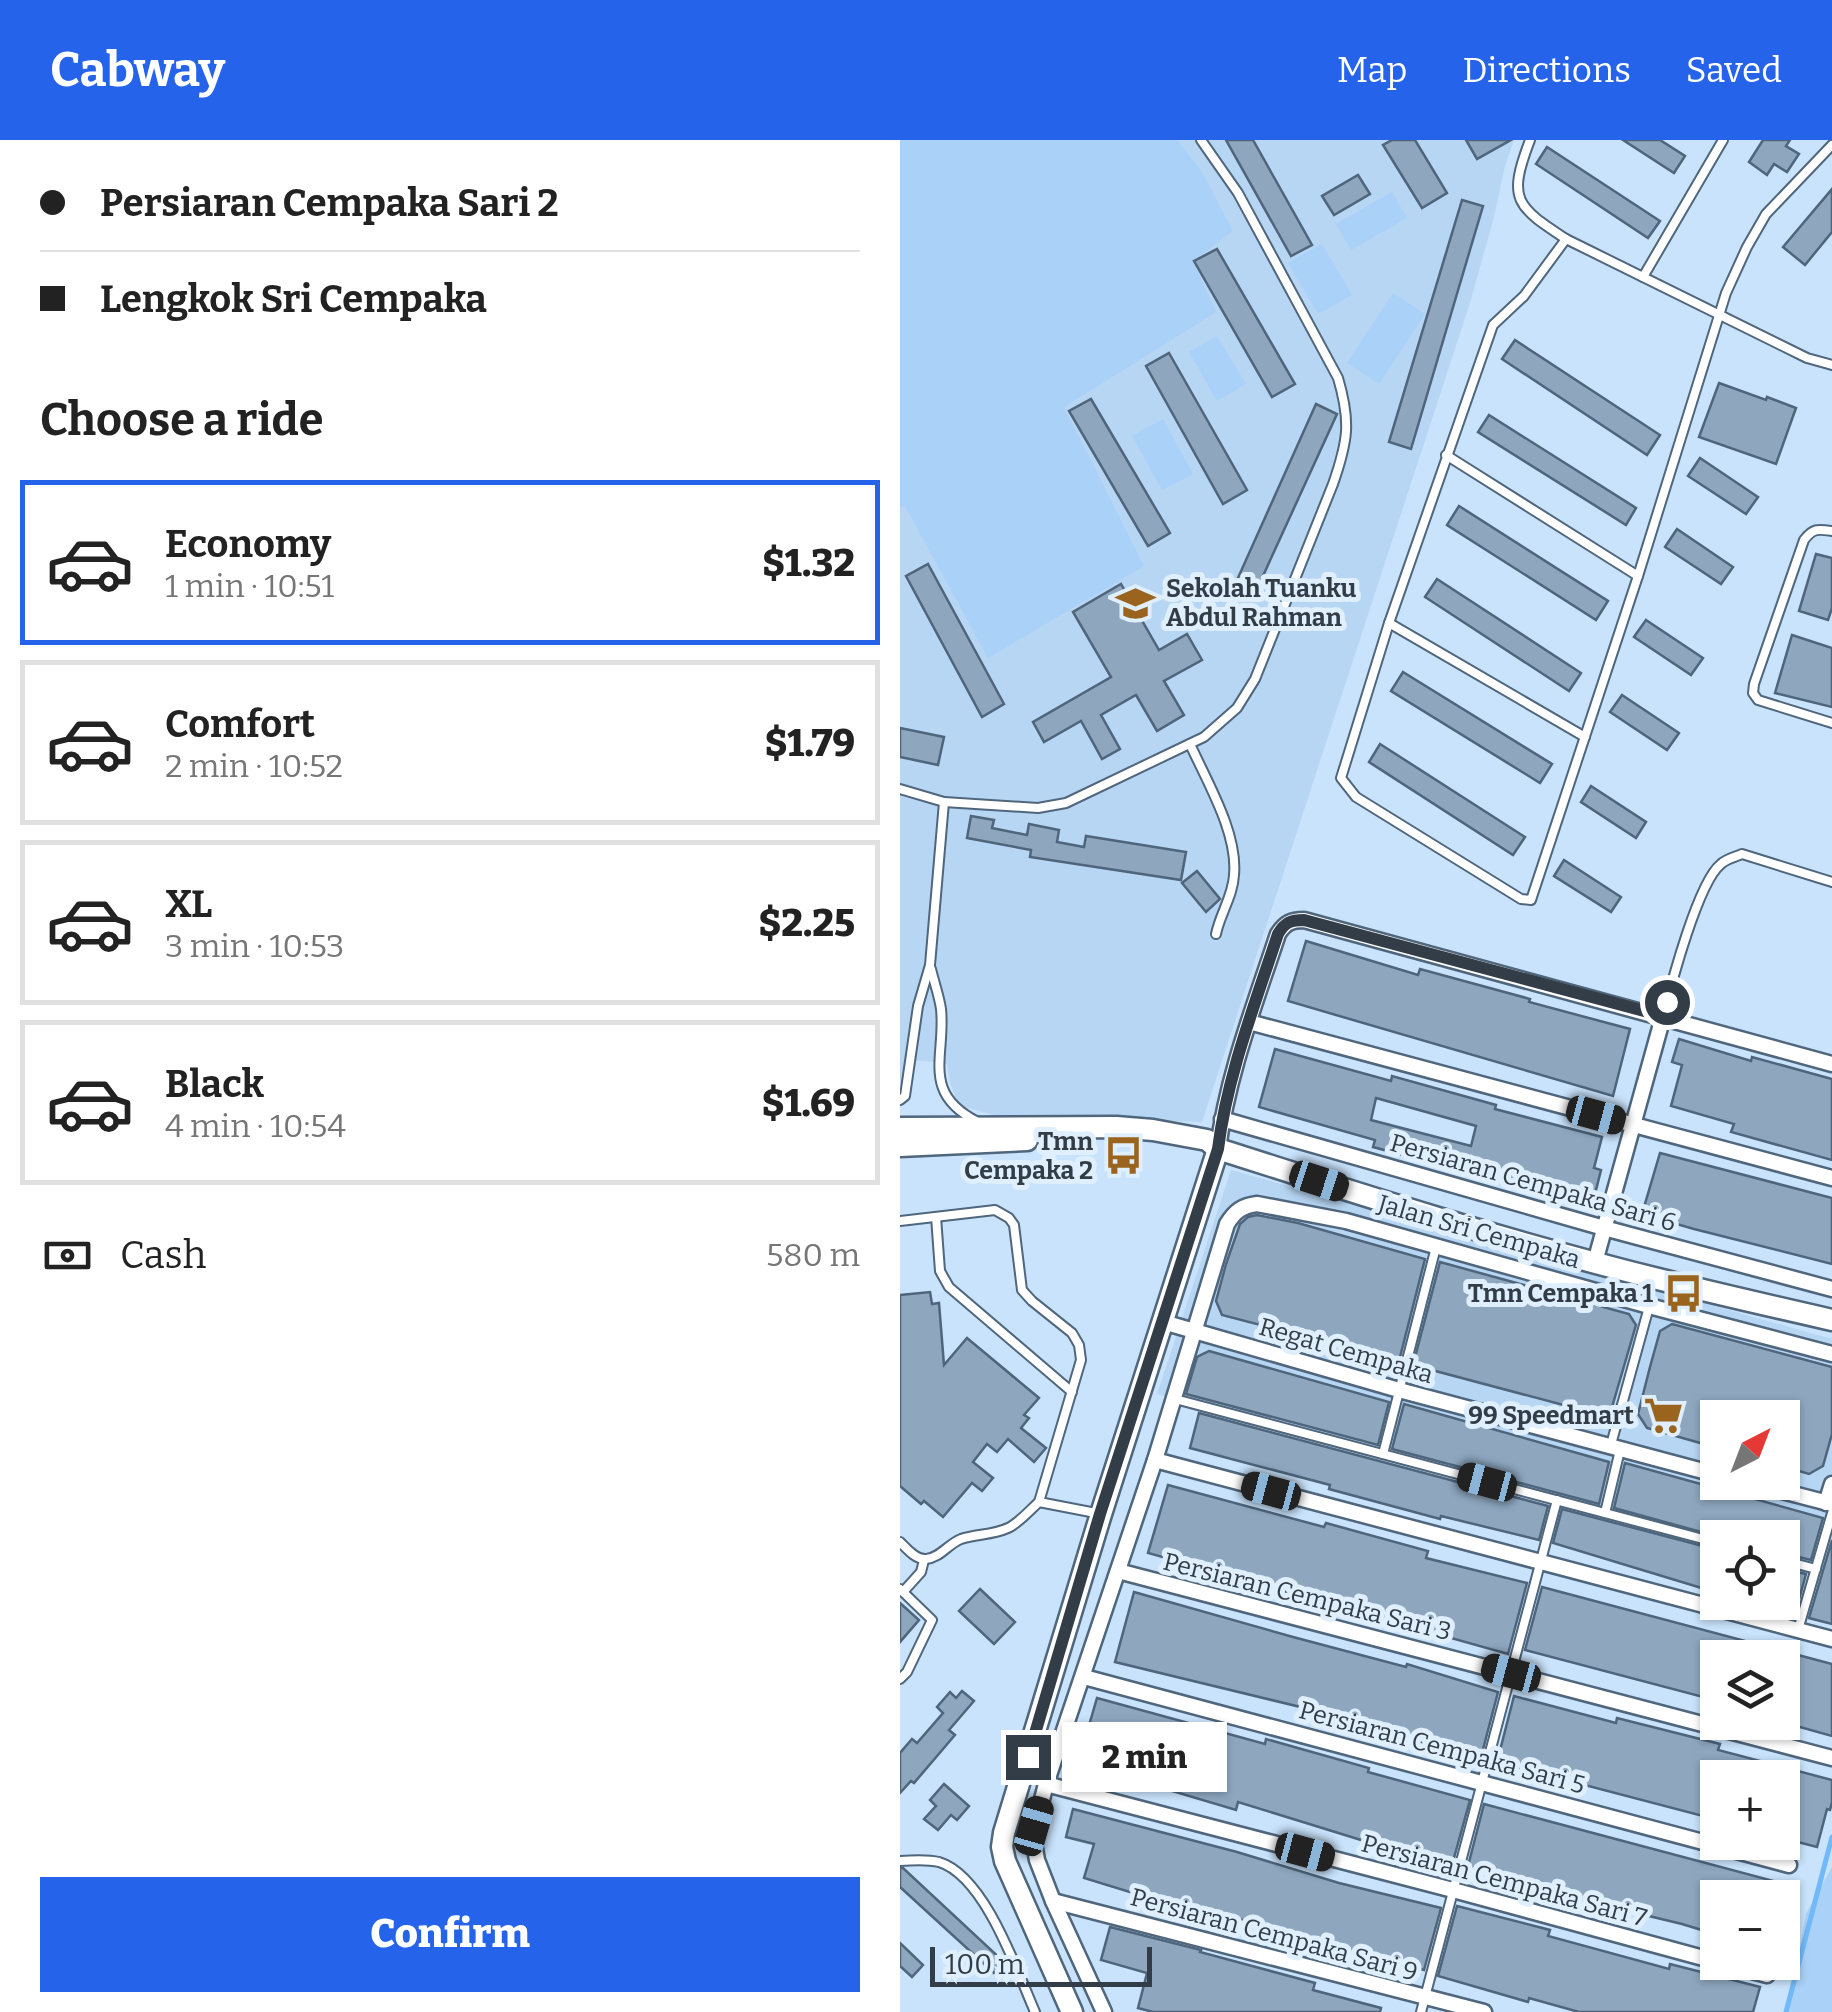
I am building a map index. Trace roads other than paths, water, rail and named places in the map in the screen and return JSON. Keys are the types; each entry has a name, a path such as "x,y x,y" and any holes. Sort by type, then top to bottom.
{"street":[{"path":"1066,2010 1005,1861 1004,1833 1100,1514 1218,1149 1222,1119 1249,1022 1284,925 1304,920 1832,1064"},
{"path":"1594,1262 1663,1016"},
{"path":"1249,1022 1832,1178"},
{"name":"Persiaran Cempaka Sari 6","path":"1222,1119 1604,1228 1832,1288"},
{"name":"Jalan Sri Cempaka","path":"900,1128 1090,1126 1153,1130 1207,1140 1218,1149 1352,1192 1594,1262 1832,1320"},
{"name":"Jalan Sri Cempaka","path":"905,1147 1092,1138 1218,1149"},
{"path":"1346,1221 1352,1192"},
{"name":"Jalan Sri Cempaka","path":"1196,1332 1228,1224 1234,1213 1257,1204 1346,1221 1832,1354"},
{"path":"1631,1300 1644,1297 1660,1280"},
{"path":"1660,1280 1664,1302 1673,1311"},
{"name":"Regat Cempaka","path":"1164,1322 1700,1470"},
{"path":"1104,2012 1037,1860 1034,1826 1196,1332"},
{"path":"1156,1460 1832,1639"},
{"path":"1800,1497 1830,1506 1832,1484"},
{"name":"Persiaran Cempaka Sari 3","path":"1118,1571 1832,1758"},
{"name":"Persiaran Cempaka Sari 5","path":"1084,1677 1789,1864"},
{"name":"Persiaran Cempaka Sari 7","path":"1046,1784 1700,1957"},
{"name":"Persiaran Cempaka Sari 9","path":"1053,1900 1423,2004 1484,2012"}],"lane":[{"path":"900,789 944,802 1038,808 1066,803 1204,737 1237,708 1256,679 1333,484 1348,427 1338,378 1238,193 1202,140"},
{"path":"1530,140 1519,173 1519,198 1530,215 1566,239 1719,315 1807,358 1832,365"},
{"path":"1643,277 1723,140"},
{"path":"1566,239 1524,296 1493,325 1388,623 1341,778 1356,797 1521,899 1531,900 1726,293 1766,214 1832,144"},
{"path":"1446,456 1638,576"},
{"path":"1832,531 1810,531 1804,540 1753,693 1758,700 1832,723"},
{"path":"1388,623 1585,737"},
{"path":"1190,744 1229,833 1234,855 1234,879 1216,934"},
{"path":"900,1100 905,1096 918,1006 930,965 944,802"},
{"path":"1663,1016 1707,881 1720,864 1742,854 1832,882"},
{"path":"930,965 941,1009 938,1073 945,1094 972,1119 991,1127"},
{"path":"900,1221 995,1210 1009,1218 1014,1224 1022,1290 1072,1333 1081,1360 1039,1502 1010,1527 964,1538 924,1560 900,1542"},
{"path":"936,1217 940,1270 949,1286 1072,1392"},
{"path":"1383,1454 1436,1246"},
{"path":"1605,1513 1615,1449 1649,1306"},
{"path":"1175,1398 1700,1538"},
{"path":"1423,2004 1557,1500"},
{"path":"1039,1502 1100,1514"},
{"path":"1798,1630 1830,1506"},
{"path":"900,1679 932,1620 902,1591 921,1572 924,1560"},
{"path":"1800,1565 1816,1569"},
{"path":"900,1861 942,1863 962,1876 995,1920 1035,2012"}],"waterway":[{"path":"1786,2012 1832,1837"}],"place":[{"name":"Sekolah Tuanku Abdul Rahman","path":"1136,603"},
{"name":"Tmn Cempaka 2","path":"1123,1156"},
{"name":"Tmn Cempaka 1","path":"1683,1294"},
{"name":"99 Speedmart","path":"1664,1416"}]}
